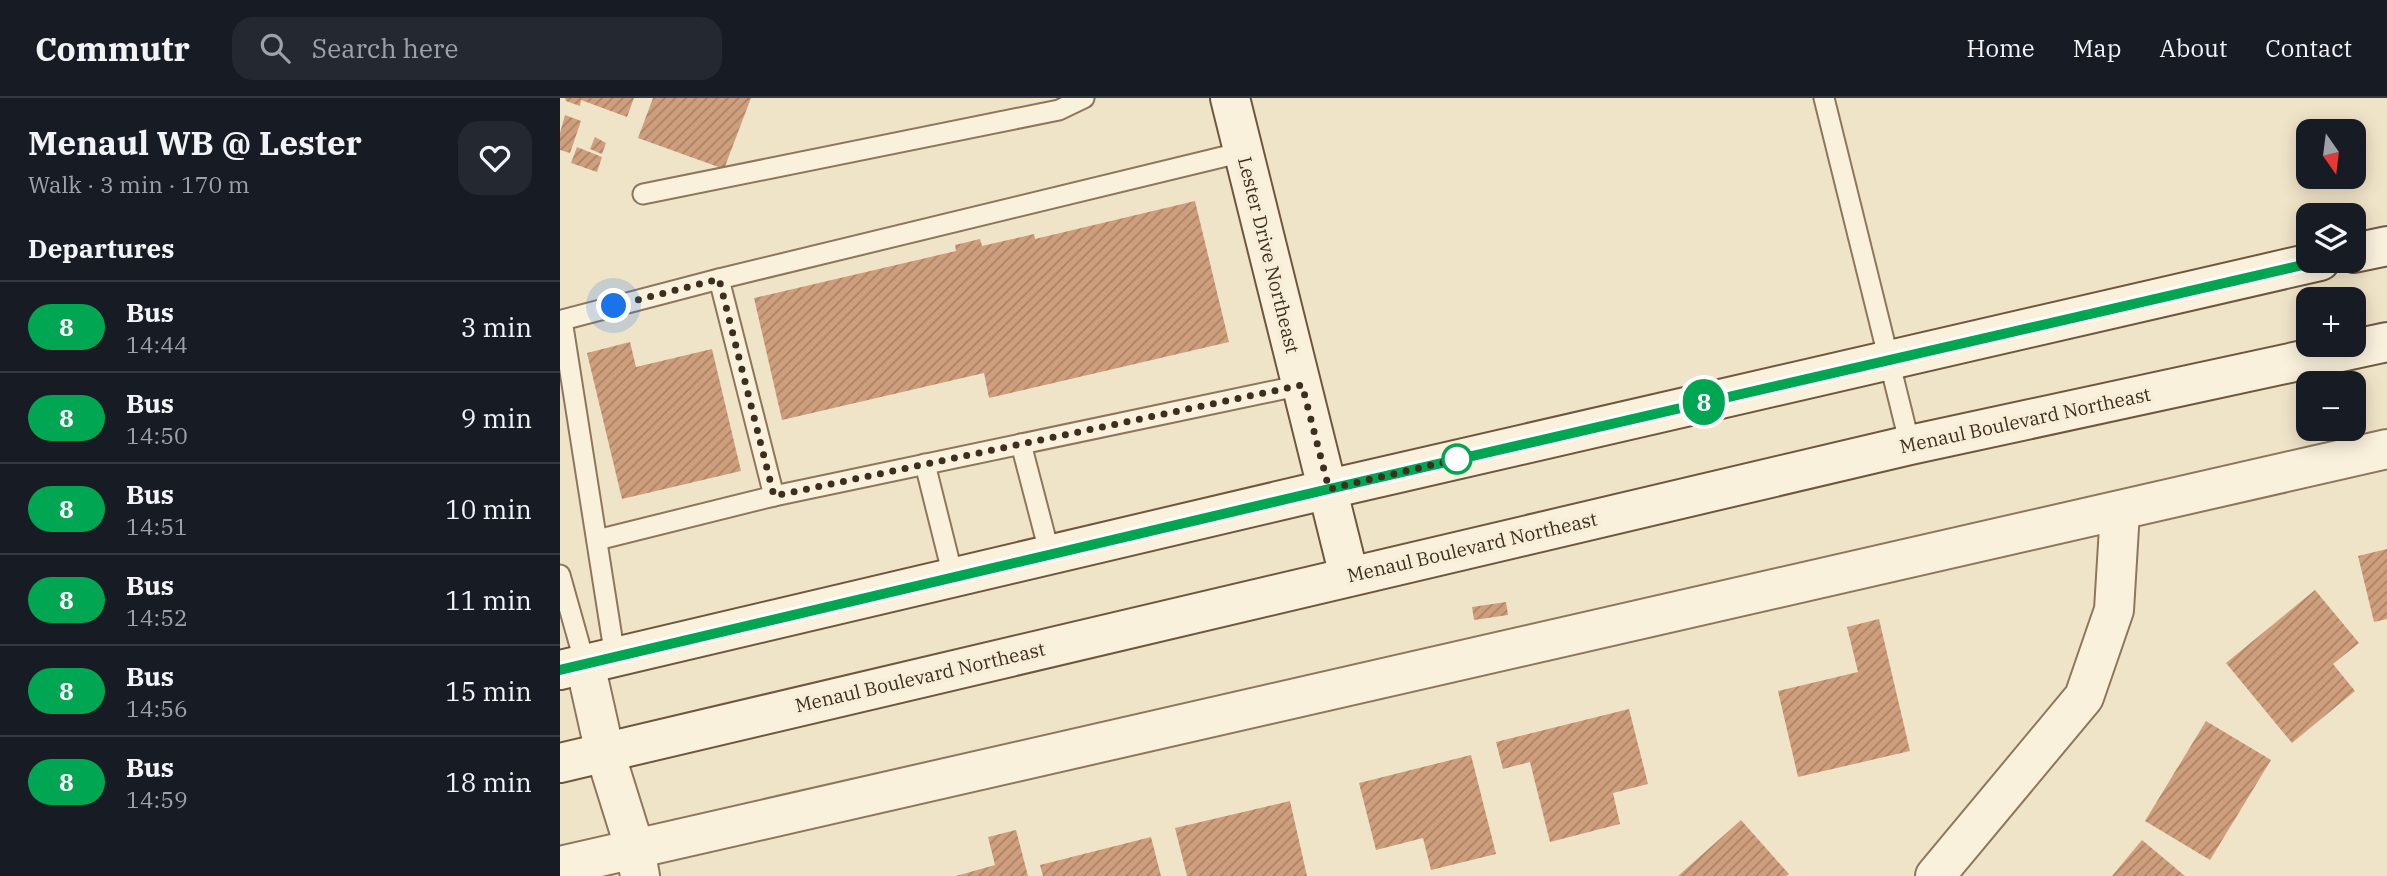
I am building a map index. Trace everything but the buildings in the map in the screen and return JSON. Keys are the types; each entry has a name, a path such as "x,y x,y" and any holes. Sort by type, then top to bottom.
{"main road":[{"name":"Lester Drive Northeast","path":"1230,98 1349,576"},
{"path":"2366,250 2387,246"},
{"path":"637,863 605,752 587,664 953,576 2296,266"},
{"name":"Menaul Boulevard Northeast","path":"560,763 1910,445 2387,342"},
{"path":"560,866 637,863 2387,449"},
{"path":"1935,876 2084,697 2113,610 2120,511"}],"lane":[{"path":"643,194 1059,110 1084,98"},
{"path":"1824,98 1910,445"},
{"path":"587,664 597,540 562,320 719,279 1243,152"},
{"path":"719,279 774,496"},
{"path":"597,540 774,496 1302,385"},
{"path":"1021,444 1050,555"},
{"path":"925,464 953,576"},
{"path":"560,575 587,664"}],"bus line":[{"name":"8","path":"560,670 953,576 2296,266"}],"route":[{"path":"614,306 719,279 774,496 1302,385 1329,489 1462,458 1457,459"}]}
